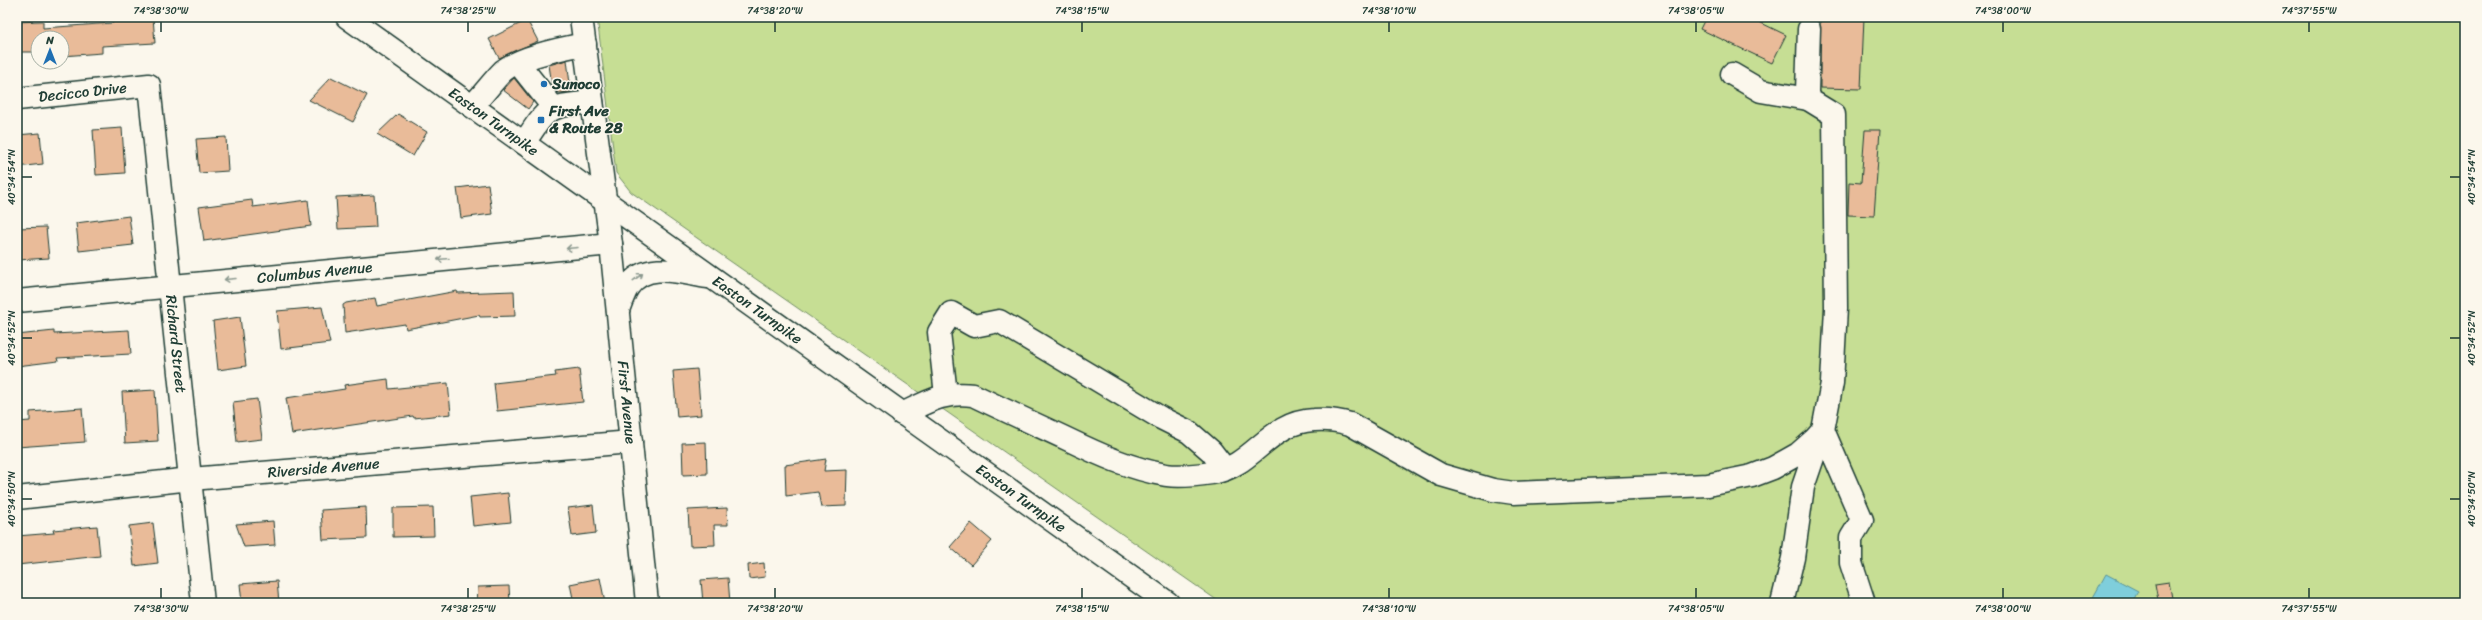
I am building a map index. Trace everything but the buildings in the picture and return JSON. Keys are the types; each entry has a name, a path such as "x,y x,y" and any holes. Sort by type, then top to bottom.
{"street":[{"name":"Easton Turnpike","path":"347,17 902,414 1155,599"},
{"name":"First Avenue","path":"581,17 611,244 647,603"},
{"path":"1808,29 1806,92 1808,99"},
{"path":"472,106 504,71 518,63 564,48 585,44"},
{"path":"518,63 553,108"},
{"path":"1732,74 1761,91 1808,99 1834,115 1836,308 1832,383 1823,430 1803,487 1793,558 1782,603"},
{"name":"Decicco Drive","path":"17,99 149,85"},
{"name":"Richard Street","path":"149,85 203,603"},
{"path":"524,143 544,114 553,108 592,102"},
{"name":"Columbus Avenue","path":"17,300 611,244"},
{"path":"618,310 628,287 643,273 657,270 712,278"},
{"path":"946,395 939,332 951,313 974,326 999,320 1161,418 1189,432 1200,440 1225,469"},
{"path":"902,414 946,395 957,393 973,395 1107,458 1140,469 1168,475 1212,473 1225,469 1244,458 1282,428 1299,420 1336,419 1350,424 1441,475 1493,490 1530,493 1708,486 1752,476 1773,468 1798,454 1823,430"},
{"path":"1823,430 1862,520 1851,538 1851,564 1864,603"},
{"name":"Riverside Avenue","path":"17,498 191,479 631,442"}],"green space":[{"path":"597,17 2465,17 2465,603 1221,603 631,192 616,173"}],"water":[{"path":"2106,574 2138,591 2132,603 2090,603"}],"place":[{"name":"Sunoco","path":"544,84"},
{"name":"First Ave & Route 28","path":"541,120"}]}
